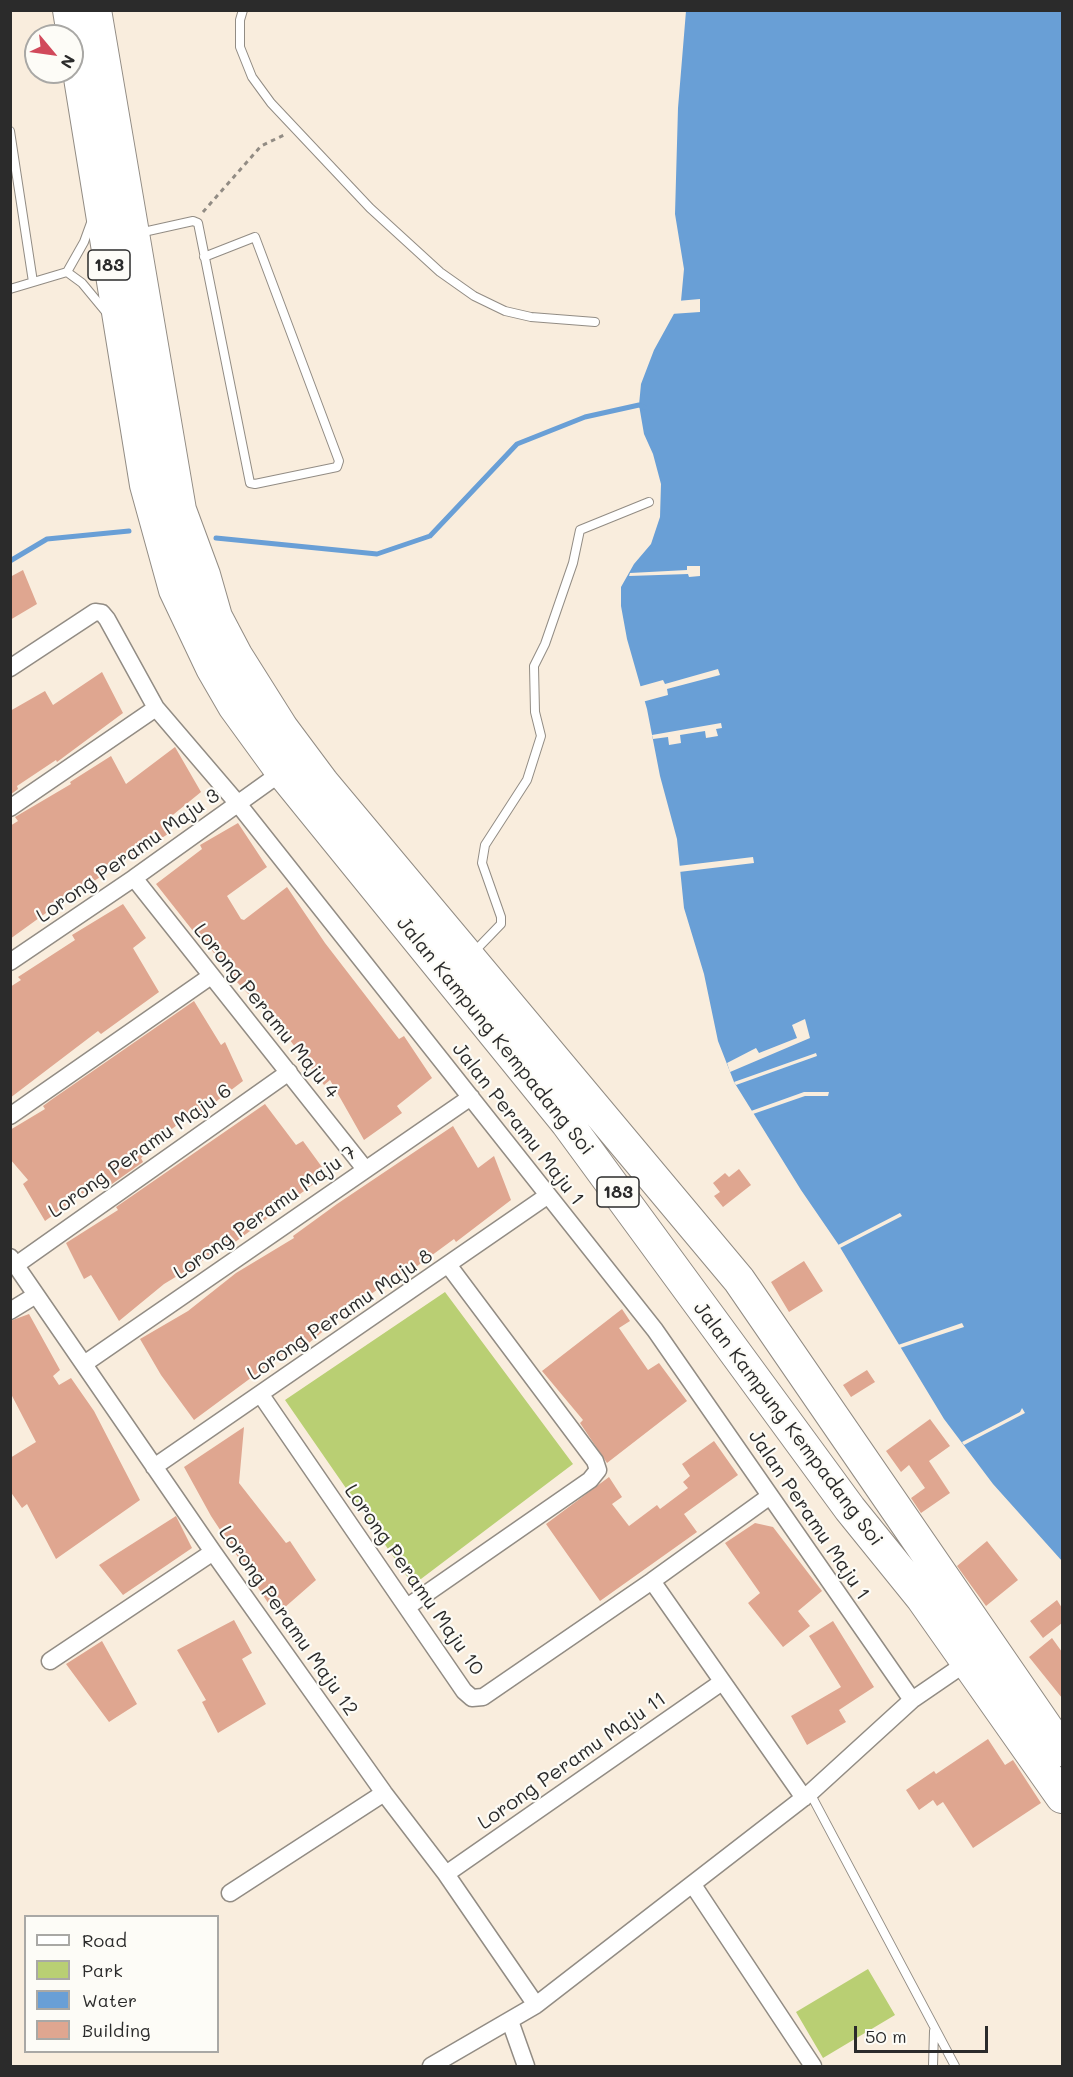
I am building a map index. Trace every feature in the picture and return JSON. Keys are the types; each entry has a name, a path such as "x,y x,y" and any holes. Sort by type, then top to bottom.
{"highway":[{"name":"183","path":"69,10 120,330 167,515"},
{"name":"183","path":"95,10 132,235 167,515"},
{"name":"Jalan Kampung Kempadang Soi","path":"167,515 204,575 216,617 236,655 282,728 323,783 467,958 739,1280 1062,1750"},
{"name":"Jalan Kampung Kempadang Soi","path":"167,515 175,590 212,668 234,706 282,772 538,1085 850,1509 922,1598 1062,1797"},
{"path":"700,1305 694,1278 698,1265 712,1264 739,1280"}],"street":[{"name":"Jalan Peramu Maju 1","path":"10,668 95,612 102,613 156,708 239,805 655,1330 912,1700"},
{"path":"10,808 156,708"},
{"name":"Lorong Peramu Maju 3","path":"10,962 239,805 282,772"},
{"name":"Lorong Peramu Maju 4","path":"134,878 364,1169"},
{"path":"10,1116 211,976"},
{"name":"Lorong Peramu Maju 6","path":"13,1261 289,1072"},
{"name":"Lorong Peramu Maju 7","path":"84,1364 471,1096"},
{"name":"Lorong Peramu Maju 8","path":"154,1467 449,1266 547,1196"},
{"name":"Lorong Peramu Maju 12","path":"13,1261 213,1552 384,1793 446,1874 536,2005"},
{"path":"407,1607 590,1479 598,1470 595,1461 449,1266"},
{"path":"10,1311 36,1295"},
{"name":"Lorong Peramu Maju 10","path":"261,1395 464,1691 472,1698 483,1697 652,1581 770,1496"},
{"path":"50,1661 213,1552"},
{"path":"652,1581 722,1682 807,1795"},
{"path":"431,2067 536,2005 807,1795 912,1700 966,1663"},
{"name":"Lorong Peramu Maju 11","path":"446,1874 722,1682"},
{"path":"230,1893 384,1793"},
{"path":"693,1885 813,2067"},
{"path":"510,2021 526,2067"}],"lane":[{"path":"243,10 240,20 240,47 252,77 271,104 370,208 440,272 474,296 505,311 531,317 595,322"},
{"path":"10,131 33,282"},
{"path":"10,289 67,272 91,224 96,202 95,166"},
{"path":"132,235 198,223 204,256 250,483 255,484 337,467 339,461 255,237 204,256"},
{"path":"67,272 94,296 120,330"},
{"path":"467,958 501,924 501,917 482,863 485,844 527,780 541,736 536,712 534,666 548,636 573,563 580,530 648,502"},
{"path":"807,1795 955,2067"},
{"path":"933,2067 934,2031"}],"path":[{"path":"194,222 224,184 261,146 296,129"}],"green space":[{"path":"445,1292 573,1464 413,1585 285,1400"},
{"path":"868,1969 895,2015 823,2058 796,2012"}],"water":[{"path":"686,11 1062,11 1062,1561 993,1484 944,1419 838,1244 801,1190 734,1082 718,1041 704,974 684,908 677,839 660,776 647,709 627,639 621,606 621,587 634,564 651,544 660,517 661,484 653,454 644,434 639,405 641,384 654,350 681,301 684,269 675,214 678,108"}],"pier":[{"path":"700,299 700,312 671,314 677,301"},
{"path":"687,566 700,566 700,576 689,577 688,574 629,576 630,573 687,570"},
{"path":"718,669 720,675 667,689 668,695 642,702 638,687 663,680 665,684"},
{"path":"721,723 722,728 716,729 718,736 706,738 705,731 680,735 681,743 669,745 668,737 653,739 652,735"},
{"path":"753,857 754,863 679,872 678,866"},
{"path":"805,1019 810,1038 730,1072 727,1063 756,1048 759,1053 797,1038 792,1025"},
{"path":"816,1053 817,1056 736,1085 734,1082"},
{"path":"804,1092 829,1092 828,1096 805,1096 753,1114 751,1111"},
{"path":"900,1213 902,1216 840,1248 838,1245"},
{"path":"962,1323 964,1327 900,1348 898,1345"},
{"path":"1022,1408 1025,1413 964,1445 962,1442 1020,1412"}],"building":[{"path":"23,570 37,604 10,620 10,577"},
{"path":"102,672 123,713 57,762 56,760 17,786 18,789 10,795 10,711 45,691 53,705"},
{"path":"175,747 201,792 163,823 168,834 64,900 10,939 10,826 18,821 15,817 71,784 70,782 111,756 126,784"},
{"path":"238,823 267,867 227,896 241,919 244,920 287,887 325,943 399,1039 404,1036 432,1078 397,1106 402,1113 364,1140 330,1080 324,1085 283,1031 236,981 199,934 197,936 156,884 202,849 200,845"},
{"path":"123,904 146,938 133,948 159,992 101,1034 98,1031 10,1098 10,987 21,980 18,977 75,940 72,935"},
{"path":"194,1001 221,1045 225,1042 243,1081 197,1116 195,1112 143,1150 146,1154 141,1158 143,1162 105,1189 101,1182 93,1186 45,1221 23,1184 28,1180 10,1159 10,1130 45,1109 43,1106 51,1100"},
{"path":"265,1104 296,1145 303,1141 327,1174 223,1251 222,1249 164,1284 119,1321 91,1275 84,1279 66,1243 118,1210 116,1207"},
{"path":"453,1126 478,1168 494,1156 511,1200 456,1242 454,1239 405,1275 403,1272 355,1305 298,1352 294,1346 194,1420 161,1375 140,1339 188,1311 236,1273 294,1238 293,1236 337,1204"},
{"path":"739,1169 751,1185 723,1207 714,1196 720,1192 713,1183 725,1173 729,1177"},
{"path":"804,1261 823,1291 789,1312 771,1282"},
{"path":"622,1309 630,1321 619,1328 648,1370 659,1363 687,1401 607,1463 580,1423 583,1420 542,1371"},
{"path":"29,1314 60,1370 53,1376 59,1385 71,1378 94,1411 140,1500 56,1559 27,1504 22,1508 10,1491 10,1458 36,1442 10,1392 10,1321"},
{"path":"867,1370 875,1382 851,1397 843,1385"},
{"path":"930,1419 950,1446 929,1461 950,1493 921,1513 911,1498 925,1488 909,1465 901,1472 886,1451"},
{"path":"244,1427 239,1483 286,1543 290,1541 316,1580 276,1615 211,1516 184,1467"},
{"path":"714,1441 738,1475 684,1514 697,1532 600,1601 546,1524 609,1477 622,1497 612,1504 629,1526 657,1505 660,1509 688,1488 683,1482 690,1476 682,1464"},
{"path":"176,1516 192,1548 123,1595 99,1565"},
{"path":"755,1523 773,1527 822,1591 798,1611 810,1626 783,1647 748,1603 760,1593 725,1543"},
{"path":"987,1541 1018,1580 986,1606 957,1566"},
{"path":"1057,1600 1062,1608 1062,1623 1043,1638 1030,1621"},
{"path":"234,1620 252,1653 242,1659 266,1704 218,1733 202,1702 206,1700 177,1650"},
{"path":"833,1621 874,1687 839,1710 846,1722 807,1745 791,1716 841,1687 809,1636"},
{"path":"1052,1638 1062,1652 1062,1698 1029,1657"},
{"path":"102,1641 137,1704 109,1722 66,1664"},
{"path":"988,1739 1005,1765 1013,1760 1041,1803 973,1848 943,1802 937,1806 933,1800 919,1810 906,1790 934,1771 936,1774"}],"waterway":[{"path":"216,538 377,554 430,536 517,444 585,417 639,405 644,407"},
{"path":"10,561 47,539 129,531"}]}
